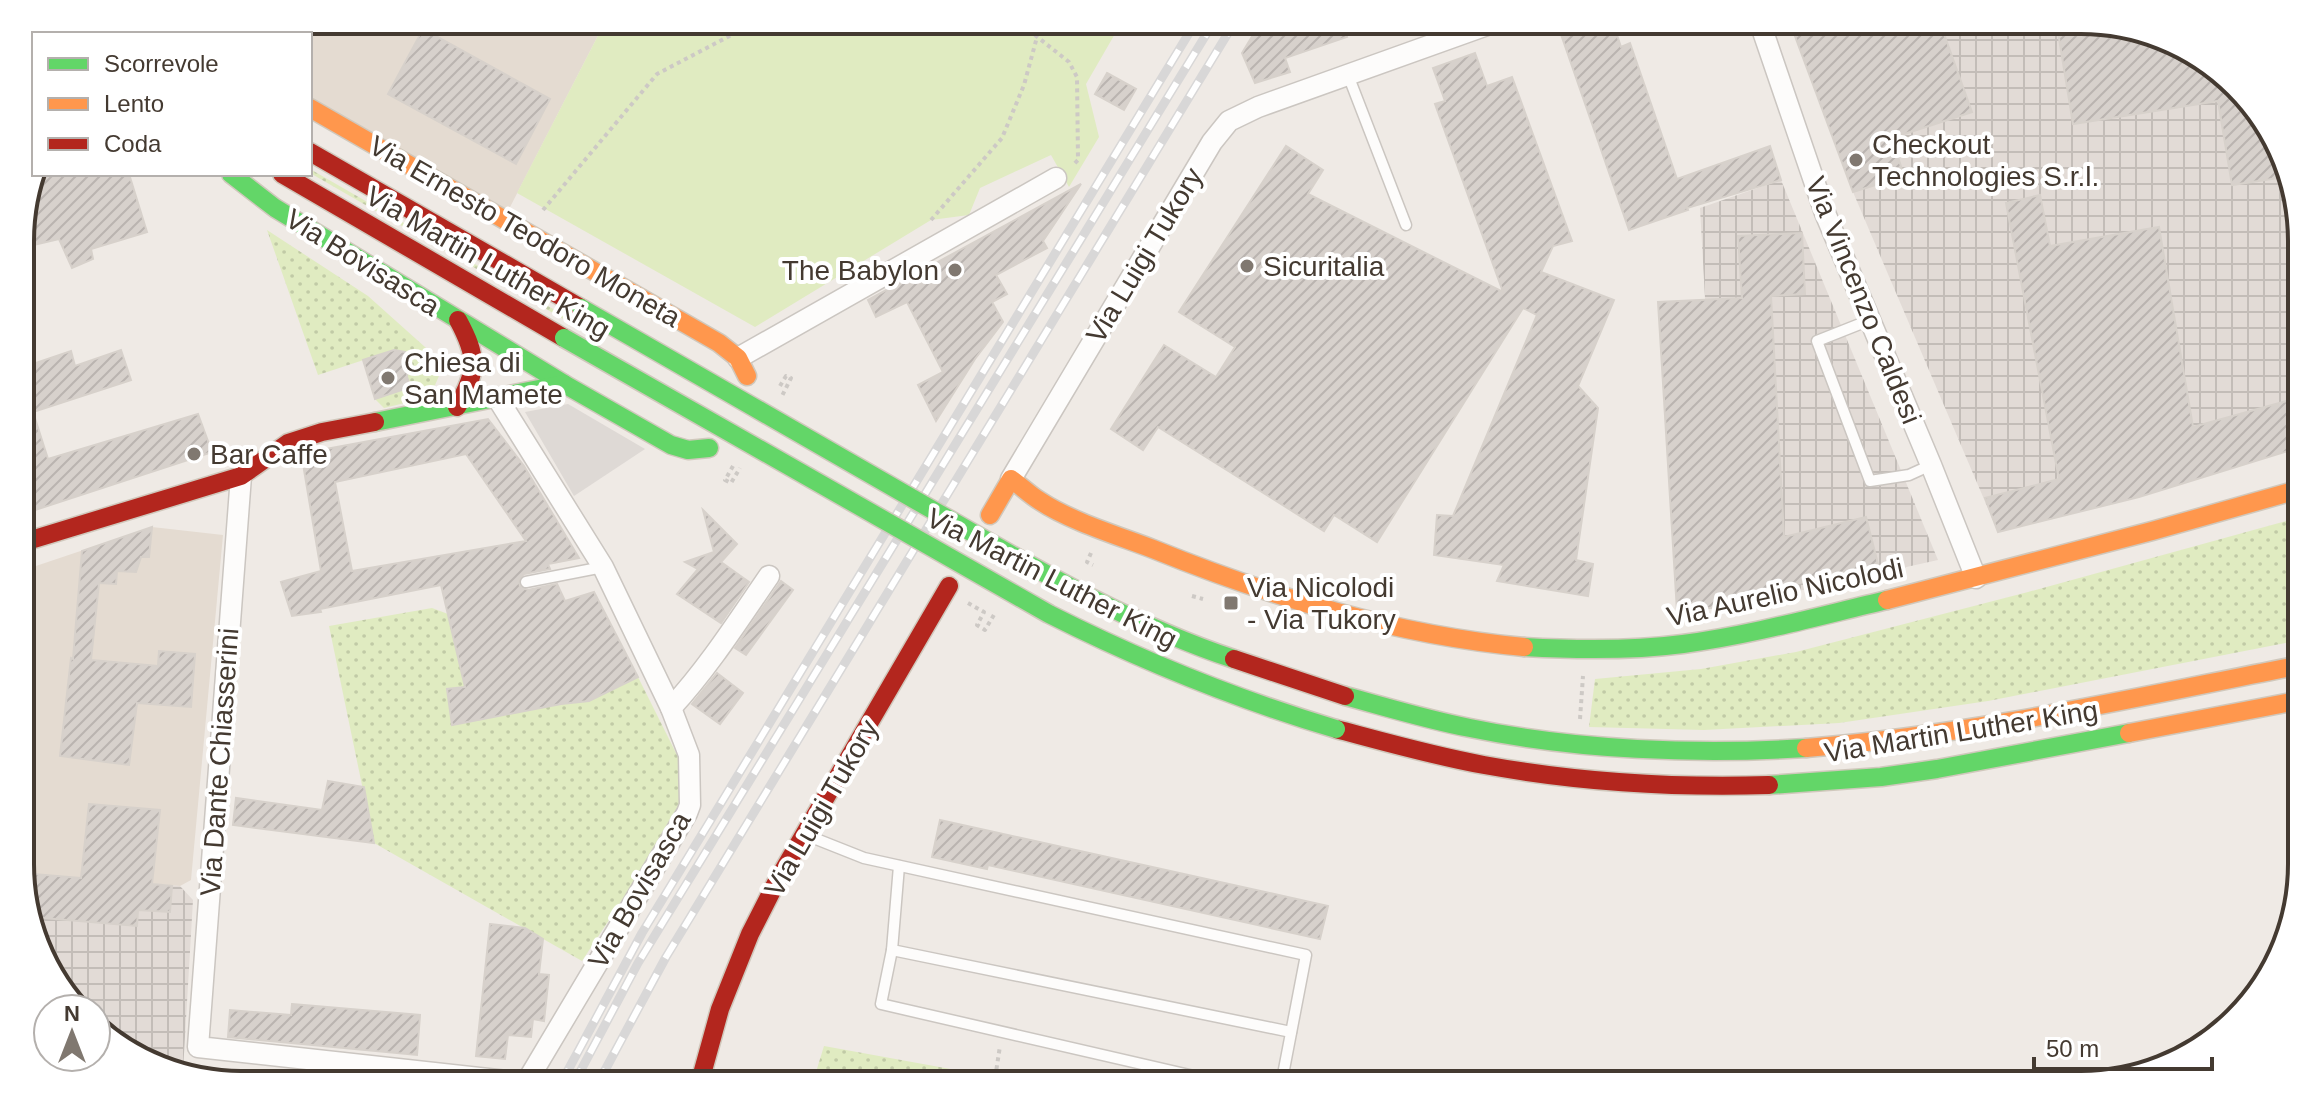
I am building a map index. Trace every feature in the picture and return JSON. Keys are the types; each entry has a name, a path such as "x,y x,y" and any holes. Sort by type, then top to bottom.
{"street":[{"path":"1348,75 1443,34"},
{"name":"Via Vincenzo Caldesi","path":"1764,34 1825,213 1976,578"},
{"name":"Via Luigi Tukory","path":"990,515 1203,155 1229,121 1258,107 1348,75"},
{"name":"Via Ernesto Teodoro Moneta","path":"312,109 719,343 742,367 1056,178"},
{"name":"Via Martin Luther King","path":"312,153 1080,593 1189,643 1281,677 1345,696 1469,728 1552,741 1668,750 1771,750 1868,743 1958,731 2288,668"},
{"name":"Via Bovisasca","path":"234,176 275,208 564,384 671,445 688,450 709,448"},
{"name":"Via Martin Luther King","path":"285,176 1058,620 1138,658 1265,707 1446,758 1554,776 1669,784 1775,785 1937,769 2288,703"},
{"name":"Via Bovisasca","path":"457,407 472,383 474,366 473,346 458,320"},
{"path":"34,539 241,476 288,443 322,432 564,384"},
{"name":"Via Bovisasca","path":"498,399 603,567 671,708 689,755 690,805 687,813 533,1071"},
{"name":"Via Dante Chiasserini","path":"198,1047 241,476"},
{"name":"Via Aurelio Nicolodi","path":"1011,479 1041,502 1061,512 1217,575 1311,604 1422,633 1477,642 1586,650 1663,646 1729,636 1935,589 2168,528 2288,493"},
{"path":"671,708 717,652 769,576"},
{"name":"Via Luigi Tukory","path":"703,1071 744,946 777,881 949,586"},
{"name":"Via Bovisasca","path":"198,1047 417,1071"}],"lane":[{"path":"1348,75 1406,225"},
{"path":"1870,320 1817,341 1870,481 1909,475 1931,465"},
{"path":"526,582 603,567"},
{"path":"805,835 864,858 1306,955 1284,1071"},
{"path":"899,866 892,950 881,1004 1172,1071"},
{"path":"892,950 1291,1032"}],"path":[{"path":"539,215 657,74 733,34"},
{"path":"1033,34 1069,62 1077,77 1078,160 1056,178"},
{"path":"931,220 1002,138 1024,85 1037,37"},
{"path":"779,401 791,378 786,376 780,386"},
{"path":"733,466 725,480 731,483 744,463"},
{"path":"1093,548 1087,562 1093,565 1099,553"},
{"path":"968,603 984,612 977,625 985,630 998,607"},
{"path":"1579,729 1586,650"},
{"path":"996,1071 1002,1032"}],"shaded area":[{"path":"312,34 599,34 506,215 312,104"},
{"path":"1794,34 2081,34 2134,41 2184,62 2207,77 2245,115 2272,162 2281,188 2288,241 2288,451 1998,532 1853,192"},
{"path":"1781,180 1938,560 1731,606 1718,531 1700,208"},
{"path":"568,404 645,449 574,496 525,412"},
{"path":"152,527 223,535 191,880 180,886 35,874 34,567"},
{"path":"35,874 180,886 193,900 184,1062 138,1043 112,1025 112,993 80,993 62,967 41,917"}],"green space":[{"path":"599,34 1115,34 1086,84 1099,137 1069,187 1051,155 980,188 969,215 931,220 755,327 517,193"},
{"path":"312,170 574,321 572,324 312,174"},
{"path":"267,230 368,296 444,364 430,397 384,408 375,399 411,387 403,370 409,366 409,356 405,352 394,350 318,375"},
{"path":"2288,521 2288,643 1988,701 1839,723 1704,730 1589,727 1595,679 1701,669 1796,652"},
{"path":"432,608 448,614 465,687 447,689 453,725 589,701 638,677 683,767 683,808 582,961 374,843 329,626"},
{"path":"824,1046 962,1071 816,1071"}],"building":[{"path":"420,34 432,34 550,99 516,164 388,94"},
{"path":"1254,34 1346,34 1347,37 1285,58 1290,72 1255,83 1242,53"},
{"path":"1561,34 1617,34 1621,47 1630,43 1677,179 1770,146 1781,180 1687,208 1629,230"},
{"path":"1794,34 1944,34 1972,112 1892,138 1904,176 1853,192"},
{"path":"2058,34 2108,36 2134,41 2184,62 2227,95 2260,138 2278,178 2232,185 2218,101 2073,124"},
{"path":"1475,53 1487,86 1512,77 1572,241 1553,246 1541,272 1614,300 1578,386 1598,408 1576,560 1593,564 1588,596 1497,581 1504,565 1434,555 1437,515 1453,516 1537,315 1523,308 1377,542 1334,515 1324,531 1158,427 1143,450 1111,429 1164,345 1216,377 1235,347 1179,312 1286,146 1323,170 1308,194 1503,292 1435,104 1445,101 1433,68"},
{"path":"1107,73 1136,89 1124,110 1095,94"},
{"path":"45,176 130,176 147,232 91,249 93,259 72,268 59,239 34,245 36,214"},
{"path":"1081,184 1043,241 1047,248 996,275 1007,294 992,302 1003,322 975,359 936,421 918,385 943,372 907,302 876,317 868,300"},
{"path":"2040,195 2050,246 2159,227 2193,427 2288,401 2288,451 2139,497 1998,532 1985,498 2059,479 2006,203"},
{"path":"1802,233 1805,294 1771,296 1784,537 1866,517 1878,564 1730,600 1731,606 1677,611 1658,302 1742,298 1738,236"},
{"path":"121,350 131,380 34,412 34,364 71,351 75,366"},
{"name":"Chiesa di San Mamete","path":"394,350 409,356 407,377 411,387 375,399 363,360"},
{"path":"198,414 212,452 34,510 34,415 48,459"},
{"path":"488,419 524,466 579,558 548,564 550,569 524,574 519,579 520,587 528,590 557,584 565,601 594,592 638,677 589,701 452,725 447,689 465,687 441,585 292,616 281,582 321,571 302,458 326,449","holes":["466,454 526,541 352,571 335,482"]},
{"path":"703,510 737,544 721,562 749,582 721,623 677,594 698,569 685,562 714,552"},
{"path":"152,527 149,557 141,557 136,572 117,571 116,584 99,583 91,660 158,666 159,651 195,654 191,707 137,703 129,765 60,756 73,659 82,551"},
{"path":"781,581 793,590 746,655 735,648"},
{"path":"717,673 743,693 720,724 692,704"},
{"path":"328,781 364,787 374,843 233,825 236,798 322,810"},
{"path":"89,804 160,810 152,884 172,886 170,912 138,910 137,926 41,918 35,874 81,878"},
{"path":"940,820 1328,906 1320,939 988,865 987,869 932,857"},
{"path":"490,924 525,928 543,939 539,974 549,975 544,1021 533,1019 531,1037 508,1035 505,1059 476,1056"},
{"path":"292,1004 420,1015 417,1055 228,1037 230,1010 291,1015"}],"railway":[{"path":"568,1071 642,933 1188,34"},
{"path":"580,1071 638,963 1206,34"},
{"path":"605,1071 666,957 1227,34"}],"traffic: fast":[{"path":"234,176 275,208 564,384 671,445 688,450 709,448"},
{"path":"581,308 1037,569 1154,628 1234,659"},
{"path":"564,338 1049,614 1190,678 1336,729"},
{"path":"375,422 564,384"},
{"path":"1524,647 1604,649 1683,644 1760,630 1887,600"},
{"path":"1345,696 1454,725 1594,746 1680,751 1806,748"},
{"path":"1769,785 1881,777 1937,769 2129,733"}],"traffic: slow":[{"path":"312,109 719,343 738,358 747,376"},
{"path":"990,515 1011,479 1040,501 1080,522 1243,583 1381,623 1524,647"},
{"path":"1887,600 2288,493"},
{"path":"1806,748 1993,724 2288,668"},
{"path":"2129,733 2288,703"}],"traffic: jam":[{"path":"312,153 581,308"},
{"path":"285,176 564,338"},
{"path":"457,407 469,383 473,364 469,344 458,320"},
{"path":"34,539 241,476 288,443 322,432 375,422"},
{"path":"703,1071 720,1009 750,934 777,881 949,586"},
{"path":"1234,659 1345,696"},
{"path":"1336,729 1465,761 1555,776 1697,786 1769,785"}],"place":[{"name":"Checkout Technologies S.r.l.","path":"1856,160"},
{"name":"Sicuritalia","path":"1247,266"},
{"name":"The Babylon","path":"955,270"},
{"name":"Chiesa di San Mamete","path":"388,378"},
{"name":"Bar Caffe","path":"194,454"},
{"name":"Via Nicolodi - Via Tukory","path":"1231,603"}]}
